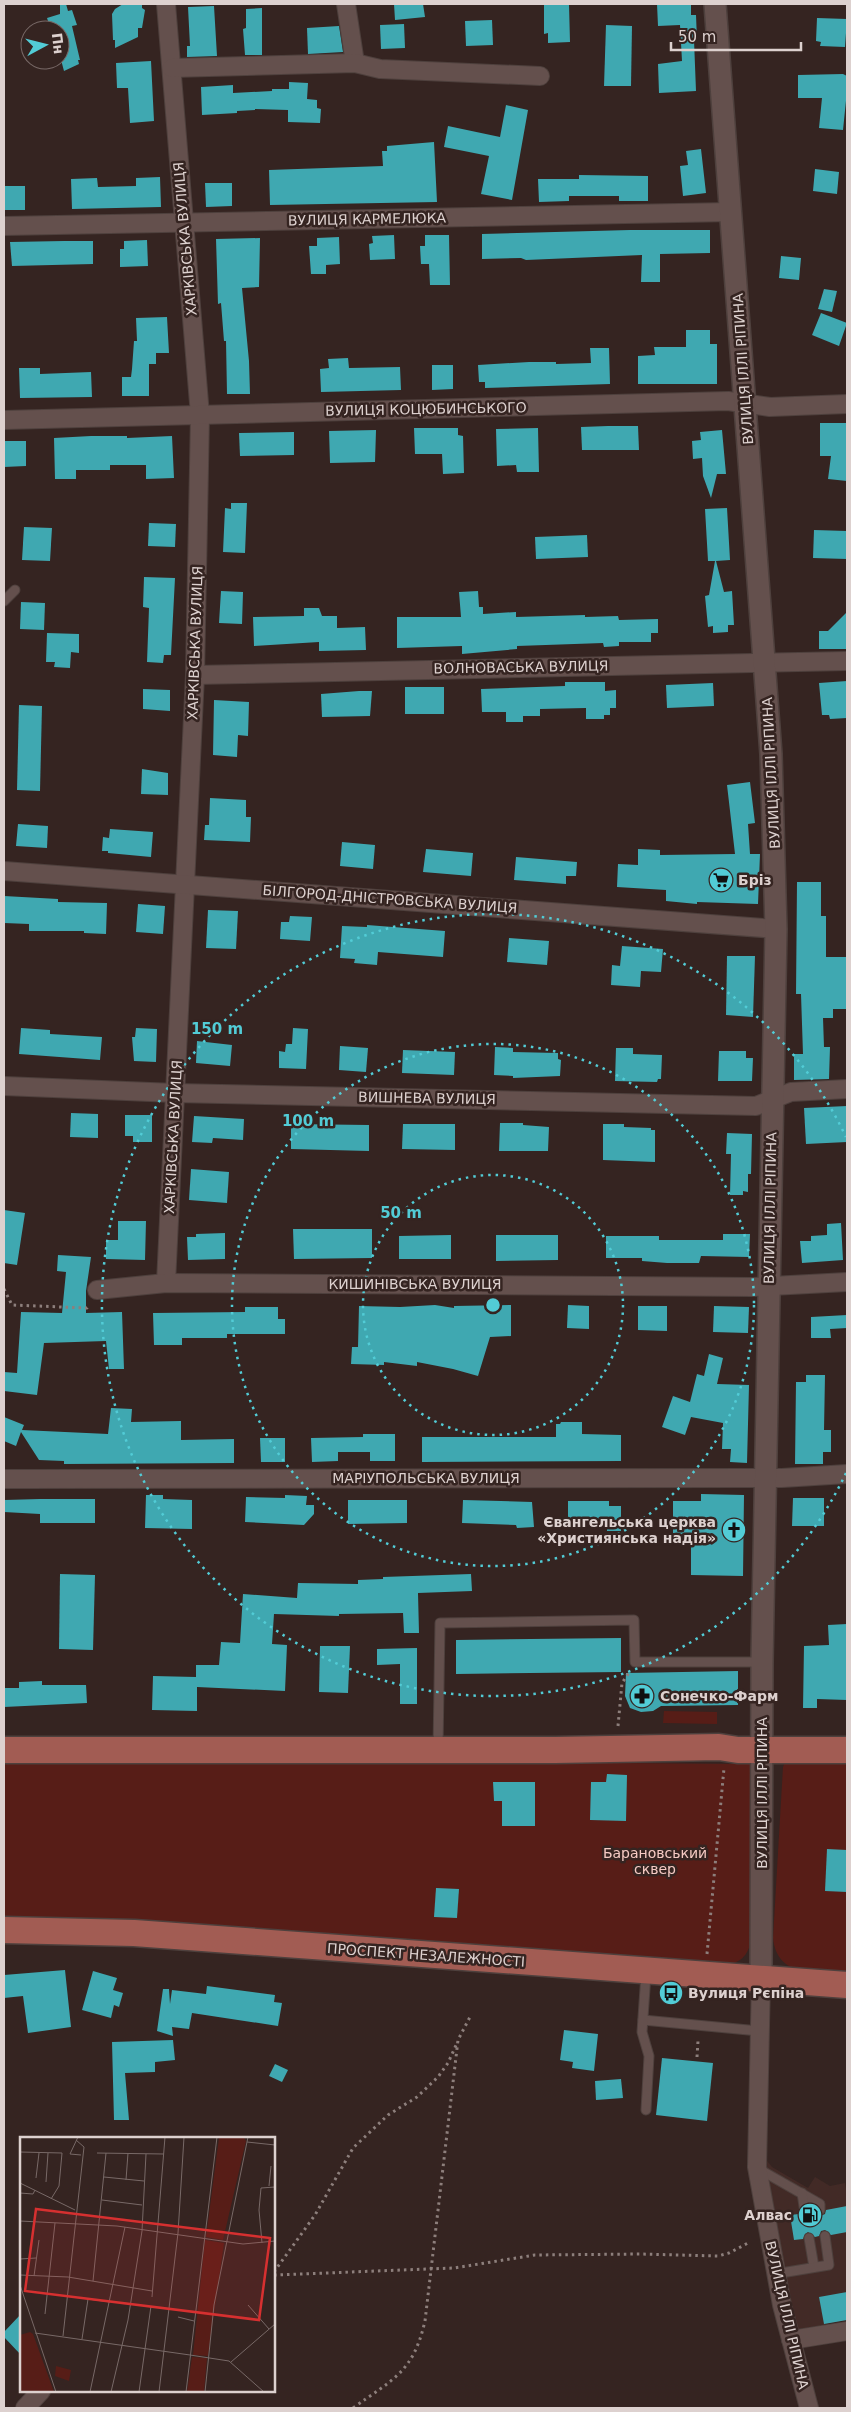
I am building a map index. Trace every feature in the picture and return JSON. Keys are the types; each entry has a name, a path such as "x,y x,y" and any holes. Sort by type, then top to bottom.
{"main road":[{"path":"4,1750 438,1750 719,1747 761,1750 847,1750"},
{"name":"ПРОСПЕКТ НЕЗАЛЕЖНОСТІ","path":"4,1930 134,1933 847,1985"}],"street":[{"name":"ХАРКІВСЬКА ВУЛИЦЯ","path":"166,4 200,415 195,675 166,1283"},
{"path":"346,4 355,63"},
{"name":"ВУЛИЦЯ ІЛЛІ РІПИНА","path":"715,4 764,661 775,848 776,929 761,1750 763,1938 759,2031 757,2167 775,2274 810,2408"},
{"path":"172,68 355,63 380,69 540,76"},
{"name":"ВУЛИЦЯ КАРМЕЛЮКА","path":"4,226 731,212"},
{"name":"ВУЛИЦЯ КОЦЮБИНСЬКОГО","path":"4,420 728,402 770,407 847,404"},
{"name":"ВОЛНОВАСЬКА ВУЛИЦЯ","path":"195,675 764,661 847,661"},
{"name":"БІЛГОРОД-ДНІСТРОВСЬКА ВУЛИЦЯ","path":"4,871 184,883 776,929"},
{"name":"ВИШНЕВА ВУЛИЦЯ","path":"4,1086 175,1093 756,1106 791,1092 847,1090"},
{"name":"КИШИНІВСЬКА ВУЛИЦЯ","path":"97,1290 166,1283 769,1286 847,1282"},
{"name":"МАРІУПОЛЬСЬКА ВУЛИЦЯ","path":"4,1479 765,1478 847,1474"},
{"path":"791,2340 847,2331"},
{"path":"25,2408 40,2392"}],"lane":[{"path":"4,601 15,590"},
{"path":"438,1750 440,1623 634,1620 635,1662 762,1662"},
{"path":"646,1971 642,2032 649,2056 646,2110"},
{"path":"643,2020 759,2031"},
{"path":"757,2167 820,2204 820,2210"},
{"path":"802,2193 805,2213"},
{"path":"775,2274 829,2265 825,2236"},
{"path":"809,2238 814,2267"}],"path":[{"path":"4,1289 12,1305 87,1308 97,1290"},
{"path":"618,1726 622,1683 635,1662"},
{"path":"706,1964 724,1763"},
{"path":"275,2273 315,2215 353,2148 388,2115 417,2097 438,2077 448,2063 471,2015"},
{"path":"353,2408 396,2377 408,2364 421,2338 425,2321 458,2040"},
{"path":"697,2057 698,2041"},
{"path":"275,2274 430,2269 480,2264 535,2255 640,2254 718,2256 729,2254 750,2242"}],"shaded area":[{"path":"764,2157 772,2167 808,2188 815,2177 830,2186 845,2183 847,2196 847,2320 825,2324 826,2329 797,2334 789,2303"}],"green space":[{"path":"664,1711 717,1712 717,1724 663,1723"},
{"path":"847,1757 847,1975 811,1973 790,1966 782,1960 776,1951 773,1938 783,1767 785,1762"},
{"name":"Барановський сквер","path":"165,1760 752,1764 752,1939 745,1955 740,1960 731,1964 93,1919 4,1918 4,1761"}],"building":[{"path":"60,4 66,4 68,11 72,10 77,25 72,26 80,60 78,60 79,64 70,68 70,20 48,20 47,18 60,14"},
{"path":"123,4 142,4 142,8 145,10 142,28 138,28 138,37 115,48 112,14 115,9"},
{"path":"394,4 423,4 425,17 395,20"},
{"path":"544,4 569,4 570,42 548,43 548,33 544,34"},
{"path":"657,4 691,4 691,15 696,15 697,40 694,40 696,91 659,93 658,64 682,61 680,25 658,26"},
{"path":"214,6 217,56 187,57 187,46 190,46 188,7"},
{"path":"262,8 262,55 245,55 243,29 246,28 246,9"},
{"path":"817,18 847,19 845,47 820,46 821,42 816,41"},
{"path":"492,20 493,45 466,46 465,21"},
{"path":"404,24 405,48 381,49 380,25"},
{"path":"606,25 632,26 631,86 604,86"},
{"path":"339,26 343,52 308,54 307,28"},
{"path":"151,61 154,121 130,123 128,88 117,88 116,63"},
{"path":"843,74 847,76 847,91 843,130 819,128 822,98 798,98 798,75"},
{"path":"289,82 308,83 307,99 317,100 317,108 321,109 320,123 288,122 288,110 255,109 237,111 237,113 202,115 201,87 233,85 233,93 272,91 272,89 289,89"},
{"path":"506,105 528,110 512,200 481,194 489,156 444,147 448,126 500,137"},
{"path":"434,142 437,202 270,205 269,170 383,166 382,151 387,151 387,146"},
{"path":"701,149 706,193 683,196 680,166 688,165 686,151"},
{"path":"815,169 839,172 837,194 813,191"},
{"path":"579,175 648,176 648,201 619,201 619,196 569,196 569,201 539,202 538,179 579,179"},
{"path":"160,177 161,207 72,209 71,179 97,178 98,187 136,186 136,178"},
{"path":"205,183 232,183 232,206 206,207"},
{"path":"4,186 25,186 25,210 4,210"},
{"path":"710,230 710,253 660,254 660,282 641,282 642,255 526,260 521,258 482,259 482,234"},
{"path":"394,235 395,259 370,260 369,244 373,243 372,236"},
{"path":"425,235 449,235 450,285 430,285 429,264 421,264 420,246 425,246"},
{"path":"339,237 340,264 326,265 326,274 311,274 309,246 317,246 317,238"},
{"path":"260,238 259,287 242,288 250,394 227,394 226,341 224,341 221,303 218,304 216,239"},
{"path":"147,240 148,266 120,267 120,249 124,249 124,241"},
{"path":"93,241 93,264 12,266 10,242"},
{"path":"781,256 801,258 799,280 779,278"},
{"path":"824,289 837,291 832,312 818,309"},
{"path":"821,313 847,323 839,346 812,335"},
{"path":"167,317 169,353 156,353 156,364 149,364 149,396 122,396 122,377 131,377 134,341 137,341 136,318"},
{"path":"686,330 710,330 710,344 717,344 717,384 638,384 638,356 655,355 654,347 686,347"},
{"path":"590,348 609,348 610,384 485,388 485,382 479,382 478,365 529,362 556,362 556,364 591,363"},
{"path":"348,358 349,368 400,367 401,390 321,392 320,369 329,368 328,359"},
{"path":"432,365 453,365 453,389 432,390"},
{"path":"19,368 40,368 40,374 91,372 92,397 20,398"},
{"path":"820,423 847,423 847,481 828,479 831,456 820,456"},
{"path":"638,426 639,450 582,450 581,427"},
{"path":"414,428 458,428 458,435 463,436 464,473 443,474 442,454 415,454"},
{"path":"538,428 539,472 517,472 516,465 497,466 496,429"},
{"path":"376,430 375,462 330,463 329,431"},
{"path":"722,430 726,474 717,474 711,498 703,476 702,458 693,459 692,441 701,440 700,432"},
{"path":"294,432 294,455 240,456 239,433"},
{"path":"127,436 127,438 172,436 174,478 146,479 146,465 110,465 110,470 76,470 76,479 55,479 54,438"},
{"path":"4,441 26,441 26,466 4,467"},
{"path":"231,503 247,503 245,553 223,552 225,508 231,509"},
{"path":"727,508 730,560 716,561 724,592 732,591 734,625 728,625 728,632 713,633 713,626 708,627 705,596 709,595 715,561 708,561 705,509"},
{"path":"149,523 176,524 175,547 148,546"},
{"path":"24,527 52,528 50,561 22,560"},
{"path":"814,530 847,531 847,559 813,558"},
{"path":"587,535 588,557 536,559 535,537"},
{"path":"144,577 175,578 171,655 164,655 163,663 147,662 149,608 143,607"},
{"path":"221,591 243,592 242,624 219,623"},
{"path":"478,591 479,607 483,607 483,614 516,612 516,617 585,615 585,617 618,616 619,620 658,619 658,633 651,633 651,642 619,642 619,646 604,647 603,643 517,646 517,649 462,654 462,646 397,648 397,617 461,617 459,592"},
{"path":"21,602 45,603 44,630 20,629"},
{"path":"304,608 319,608 322,616 337,616 337,628 365,627 366,650 319,651 319,642 254,646 253,617 304,616"},
{"path":"847,612 847,649 819,649 819,631 828,631"},
{"path":"47,633 79,634 79,653 71,652 70,668 54,667 55,662 46,662"},
{"path":"847,681 847,718 830,719 829,715 822,715 819,683"},
{"path":"565,682 605,682 605,691 616,690 616,708 610,708 610,715 604,715 604,719 586,719 586,708 540,709 540,716 523,716 523,722 506,722 506,712 482,712 481,689 565,686"},
{"path":"713,683 714,706 667,708 666,685"},
{"path":"405,687 444,687 444,714 405,714"},
{"path":"143,689 170,690 170,711 143,709"},
{"path":"372,691 370,716 322,717 321,694"},
{"path":"214,700 249,702 248,736 238,735 237,757 213,755"},
{"path":"19,705 42,706 40,791 17,790"},
{"path":"142,769 168,773 168,795 141,794"},
{"path":"750,782 755,823 748,824 750,854 760,854 758,904 697,902 697,904 666,901 666,890 617,887 618,864 638,865 638,849 660,850 660,855 735,854 727,785"},
{"path":"210,798 246,800 246,817 251,817 250,842 204,840 205,825 209,825"},
{"path":"18,824 48,826 47,848 16,846"},
{"path":"110,829 153,832 151,857 102,851 103,837 109,838"},
{"path":"342,842 375,845 373,869 340,866"},
{"path":"426,849 473,853 471,876 423,872"},
{"path":"516,857 577,862 576,876 566,876 566,884 514,880"},
{"path":"797,882 821,882 821,916 826,916 826,957 847,957 846,1009 833,1009 833,1018 823,1018 824,1047 830,1047 829,1079 794,1080 794,1054 803,1054 801,994 796,994"},
{"path":"4,896 58,899 58,902 107,903 106,934 84,933 84,931 29,931 29,924 4,923"},
{"path":"138,904 165,906 163,934 136,932"},
{"path":"208,910 238,911 236,949 206,948"},
{"path":"290,916 312,917 310,941 280,939 281,922 289,922"},
{"path":"367,925 445,931 443,957 378,952 377,965 354,963 355,959 340,958 342,926 367,927"},
{"path":"509,938 549,941 547,965 507,962"},
{"path":"622,946 663,949 661,972 641,971 640,987 611,985 612,965 620,966"},
{"path":"727,956 755,956 753,1017 726,1015"},
{"path":"21,1028 50,1030 50,1034 102,1037 100,1060 19,1054"},
{"path":"136,1028 157,1029 156,1062 134,1061 132,1037 135,1037"},
{"path":"293,1028 308,1029 306,1069 279,1068 279,1051 285,1052 286,1044 292,1044"},
{"path":"197,1041 232,1045 230,1066 196,1063"},
{"path":"340,1046 368,1048 366,1072 339,1070"},
{"path":"495,1047 513,1048 513,1052 558,1053 558,1059 561,1060 560,1076 513,1078 513,1076 494,1075"},
{"path":"616,1048 633,1048 633,1054 662,1055 661,1079 658,1079 657,1082 615,1081"},
{"path":"403,1050 455,1052 454,1075 402,1073"},
{"path":"719,1051 746,1051 746,1058 753,1058 752,1081 718,1081"},
{"path":"847,1106 847,1142 806,1144 804,1108"},
{"path":"71,1113 98,1114 98,1138 70,1137"},
{"path":"125,1115 152,1115 152,1142 133,1142 133,1136 125,1136"},
{"path":"194,1116 244,1119 243,1140 213,1138 212,1143 192,1142"},
{"path":"500,1123 523,1123 523,1125 549,1127 548,1151 499,1151"},
{"path":"291,1124 369,1125 369,1151 291,1149"},
{"path":"403,1124 455,1124 455,1150 402,1149"},
{"path":"603,1124 624,1124 624,1127 651,1128 651,1130 655,1130 655,1162 603,1160"},
{"path":"727,1133 752,1134 751,1174 748,1174 748,1192 743,1191 743,1195 730,1195 731,1154 726,1154"},
{"path":"191,1169 229,1172 227,1203 189,1200"},
{"path":"4,1210 25,1213 17,1265 4,1263"},
{"path":"118,1221 146,1221 145,1260 106,1259 106,1240 118,1240"},
{"path":"841,1223 843,1260 802,1263 800,1241 811,1241 811,1236 827,1235 827,1224"},
{"path":"293,1229 372,1229 372,1258 294,1259"},
{"path":"225,1233 225,1259 188,1260 187,1237 196,1237 196,1234"},
{"path":"723,1234 750,1234 749,1257 701,1256 699,1263 642,1261 642,1258 606,1258 606,1236 659,1236 659,1240 723,1240"},
{"path":"451,1235 451,1259 399,1259 399,1236"},
{"path":"496,1235 558,1235 558,1260 496,1261"},
{"path":"58,1255 91,1257 86,1291 86,1313 122,1312 124,1369 109,1369 106,1341 44,1343 37,1395 4,1391 4,1372 17,1373 21,1312 62,1313 66,1272 57,1271"},
{"path":"435,1305 454,1308 454,1306 511,1305 511,1336 490,1337 478,1376 417,1362 417,1366 384,1362 384,1365 351,1364 352,1347 358,1347 359,1306 400,1307"},
{"path":"568,1305 589,1306 589,1329 567,1328"},
{"path":"638,1306 667,1306 667,1331 638,1330"},
{"path":"714,1306 749,1307 748,1333 713,1332"},
{"path":"245,1307 278,1307 278,1319 285,1319 285,1334 227,1334 227,1338 182,1338 182,1345 154,1345 153,1313 245,1312"},
{"path":"847,1315 847,1328 830,1329 831,1338 811,1338 811,1317"},
{"path":"709,1354 723,1358 717,1384 749,1385 747,1463 730,1462 731,1449 722,1449 723,1423 691,1417 685,1435 662,1427 673,1396 690,1402 697,1374 704,1376"},
{"path":"806,1375 825,1375 824,1430 831,1430 831,1452 823,1452 823,1464 795,1464 796,1382 806,1382"},
{"path":"111,1408 132,1409 131,1422 181,1421 181,1440 234,1439 234,1463 64,1464 64,1461 39,1460 21,1432 16,1446 4,1441 4,1417 24,1425 22,1430 108,1434"},
{"path":"561,1422 582,1422 582,1434 621,1435 621,1461 422,1462 422,1437 556,1437 556,1424"},
{"path":"363,1434 395,1434 395,1461 370,1461 370,1452 338,1452 338,1461 312,1462 311,1438 363,1437"},
{"path":"260,1438 285,1438 285,1462 261,1462"},
{"path":"701,1494 744,1495 743,1576 691,1575 691,1544 673,1544 673,1501 701,1501"},
{"path":"146,1495 163,1495 163,1499 192,1500 192,1529 145,1528"},
{"path":"285,1495 307,1496 306,1505 314,1505 314,1514 304,1525 245,1522 246,1497 285,1498"},
{"path":"793,1498 824,1498 824,1526 792,1526"},
{"path":"95,1499 95,1523 40,1523 40,1514 4,1512 4,1500"},
{"path":"348,1500 407,1500 407,1523 348,1524"},
{"path":"463,1500 532,1502 534,1527 517,1528 516,1525 462,1523"},
{"path":"568,1501 609,1501 609,1506 621,1506 621,1531 607,1531 607,1523 568,1524"},
{"path":"60,1574 95,1575 93,1650 59,1649"},
{"path":"471,1574 472,1591 418,1593 419,1633 404,1633 403,1613 339,1614 339,1616 274,1614 272,1644 287,1645 285,1691 197,1687 197,1711 152,1710 153,1676 196,1677 196,1665 219,1665 221,1642 240,1643 243,1594 297,1598 298,1583 358,1584 358,1580 383,1579 383,1577"},
{"path":"847,1624 847,1700 817,1699 817,1708 803,1708 804,1646 829,1645 828,1625"},
{"path":"621,1638 621,1672 456,1674 456,1640"},
{"path":"320,1646 350,1646 348,1693 319,1692"},
{"path":"417,1648 417,1704 400,1704 400,1664 377,1665 377,1649"},
{"path":"738,1671 738,1705 661,1706 653,1711 641,1712 630,1708 625,1696 626,1673"},
{"path":"42,1681 42,1685 86,1685 87,1703 4,1707 4,1688 19,1688 19,1682"},
{"path":"607,1774 627,1775 626,1821 590,1820 591,1782 606,1782"},
{"path":"493,1782 535,1782 535,1826 502,1826 502,1801 494,1801"},
{"path":"827,1849 847,1850 847,1892 825,1891"},
{"path":"436,1888 459,1889 457,1918 434,1917"},
{"path":"65,1970 71,2027 28,2033 23,1996 4,1998 4,1975"},
{"path":"93,1971 117,1978 113,1990 123,1993 119,2007 114,2005 111,2018 82,2010"},
{"path":"207,1986 275,1995 274,2002 282,2003 278,2026 192,2013 189,2029 172,2027 173,2036 157,2031 163,1989 169,1989 170,2004 172,1990 206,1994"},
{"path":"564,2030 598,2034 594,2071 572,2068 573,2062 560,2060"},
{"path":"173,2040 175,2060 155,2062 155,2072 125,2073 129,2120 114,2120 112,2042"},
{"path":"662,2058 713,2063 707,2121 656,2115"},
{"path":"275,2064 288,2070 282,2082 269,2076"},
{"path":"621,2079 623,2098 596,2100 595,2081"},
{"path":"847,2206 847,2232 831,2235 825,2230 815,2237 808,2232 803,2239 794,2240 790,2215 799,2214 802,2219 806,2219 811,2216 811,2212 820,2216 825,2214 826,2210"},
{"path":"847,2292 847,2320 824,2324 819,2297"},
{"path":"20,2315 20,2354 4,2337 4,2332"}],"place":[{"name":"Бріз","path":"721,880"},
{"name":"Євангельська церква «Християнська надія»","path":"734,1530"},
{"name":"Сонечко-Фарм","path":"642,1696"},
{"name":"Вулиця Рєпіна","path":"671,1993"},
{"name":"Алвас","path":"810,2215"}]}
